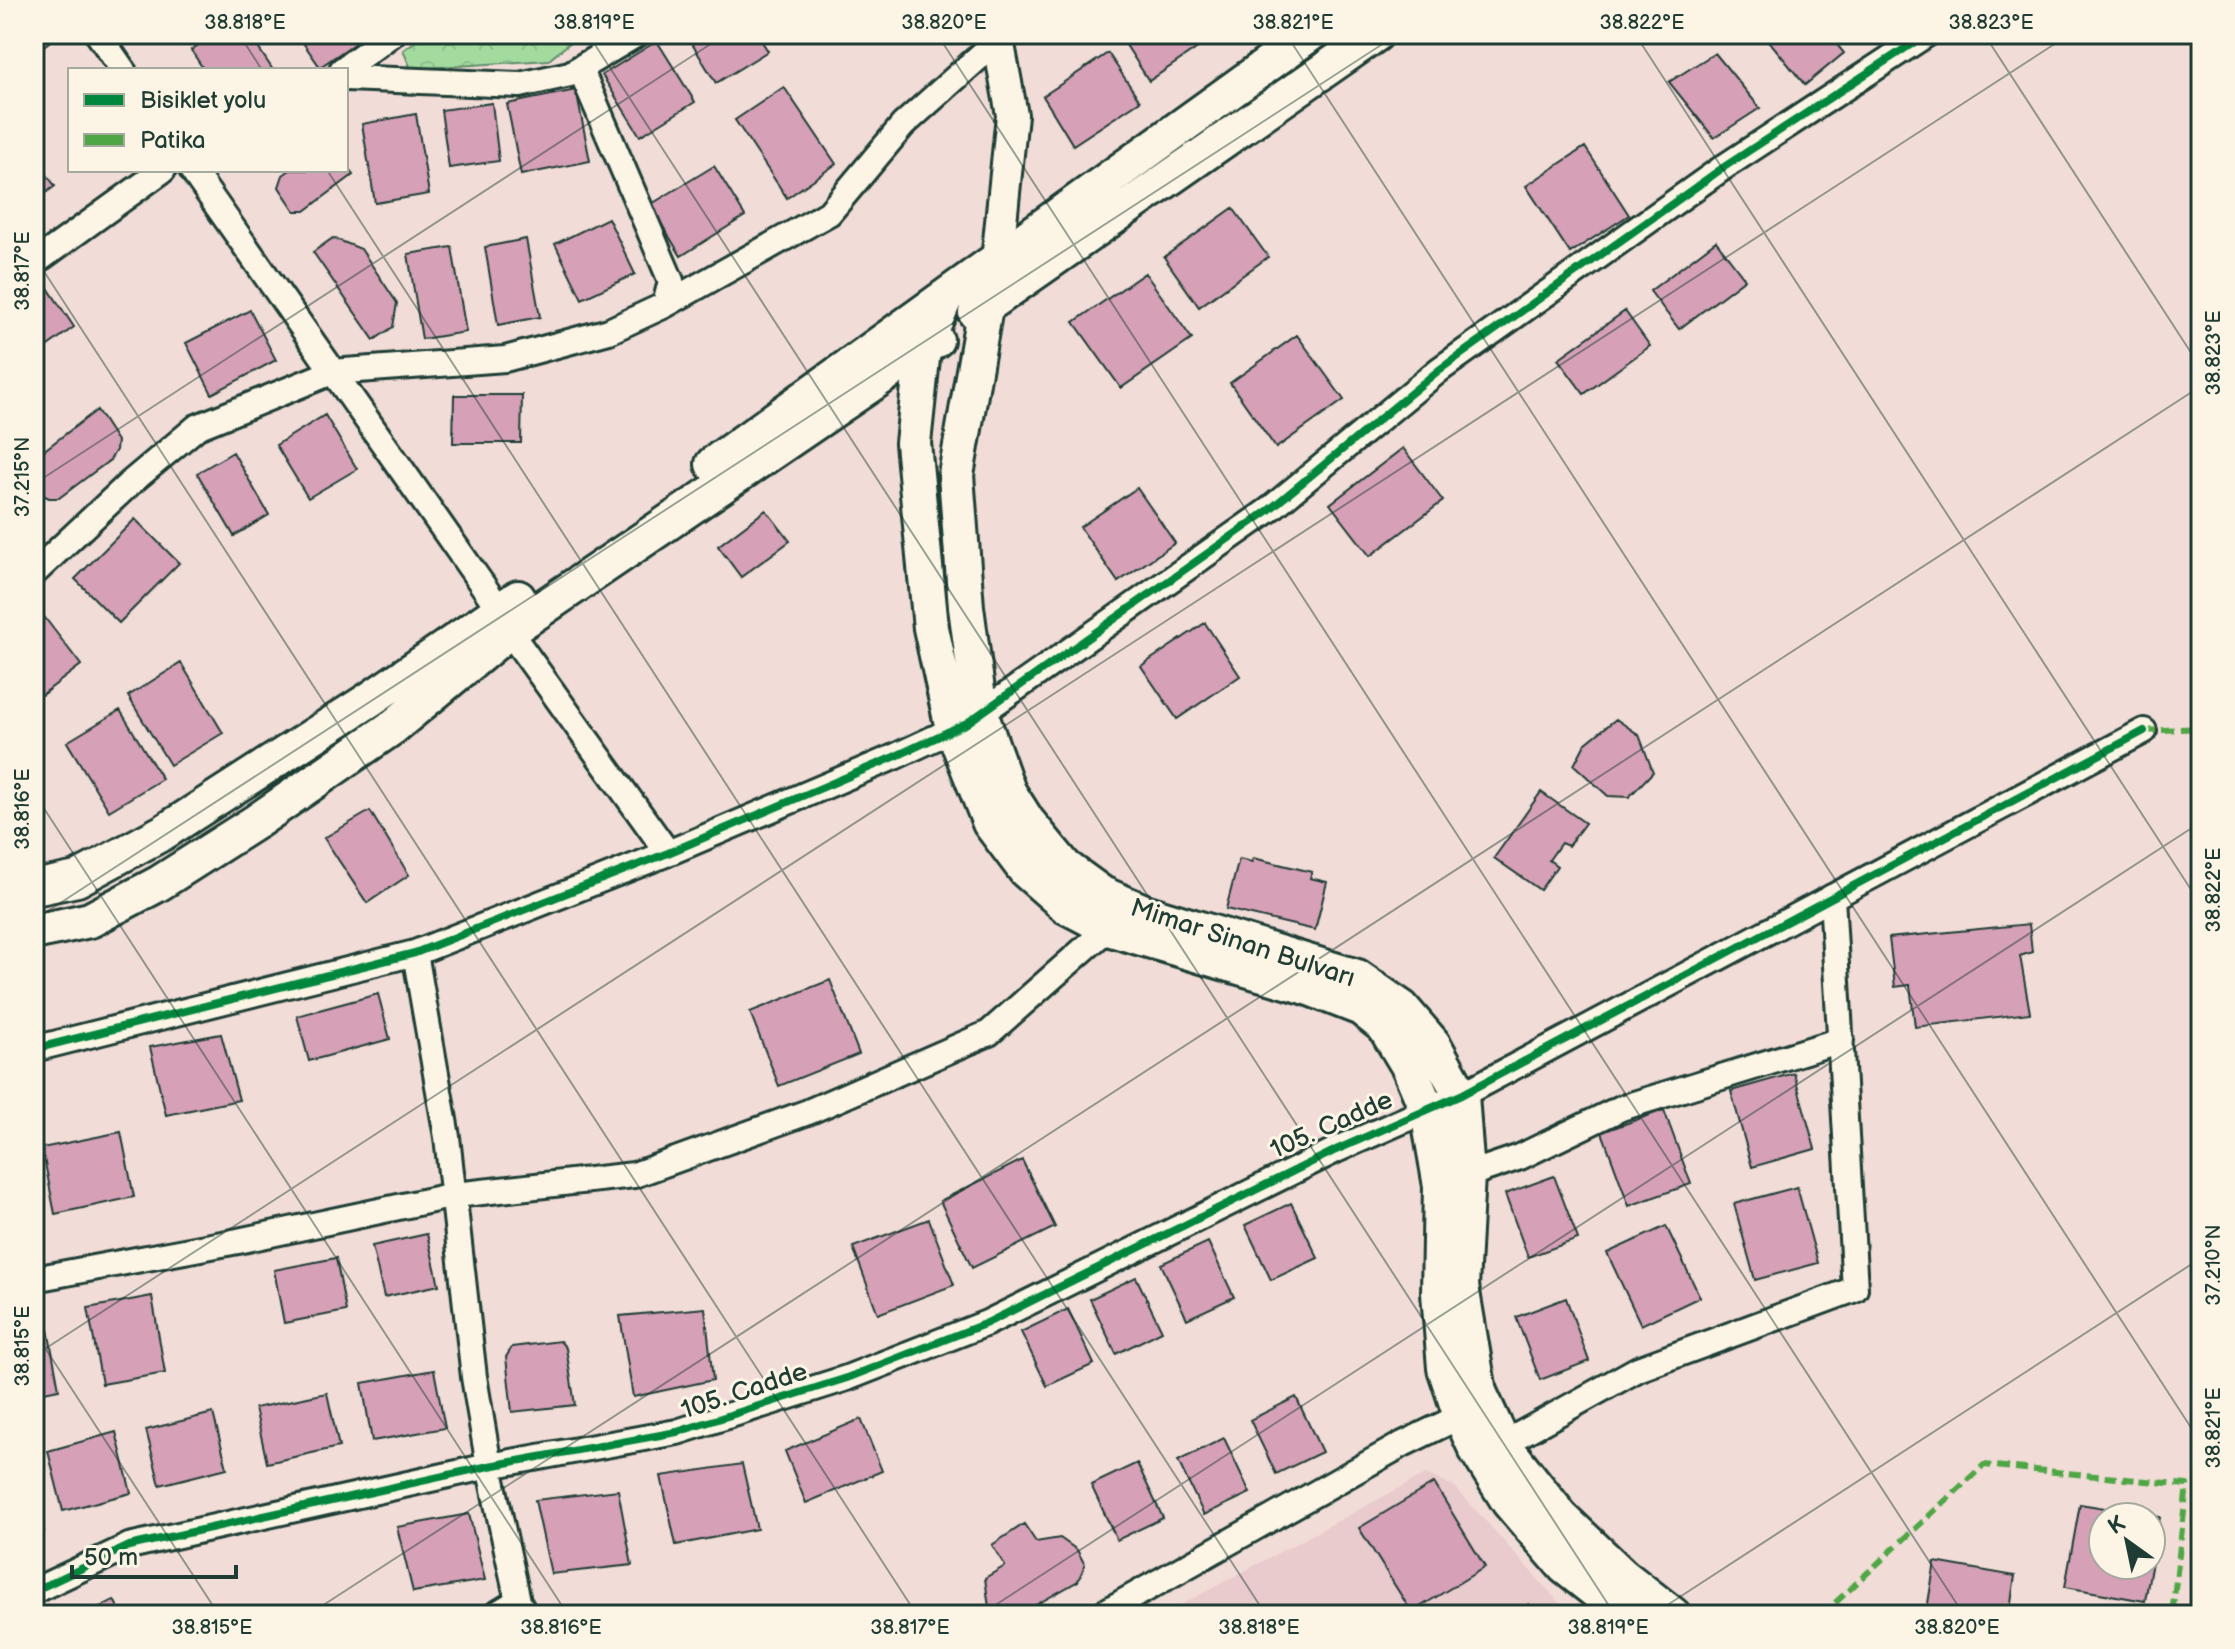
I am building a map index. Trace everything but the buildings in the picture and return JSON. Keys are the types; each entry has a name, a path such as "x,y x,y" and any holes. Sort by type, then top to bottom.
{"main road":[{"path":"34,932 90,920 171,876 393,727 504,620 672,494 1310,34"},
{"path":"34,888 77,879 164,832 369,700 504,620 923,349 1376,34"},
{"name":"Mimar Sinan Bulvarı","path":"997,261 985,307 956,475 966,607 967,721 1027,821 1065,867 1102,894 1144,912 1357,977 1402,1008 1433,1044 1461,1095 1467,1175 1461,1286 1479,1392 1503,1444 1561,1517 1623,1576 1673,1615"},
{"name":"Mimar Sinan Bulvarı","path":"945,298 923,349 913,443 931,628 967,721 990,823 1026,871 1066,906 1108,928 1307,987 1361,1008 1385,1027 1409,1067 1428,1112 1441,1186 1439,1293 1445,1368 1461,1416 1476,1449 1509,1502 1565,1567 1626,1615"}],"street":[{"path":"98,34 122,68"},
{"path":"345,68 392,34"},
{"path":"34,1049 415,953 668,853 894,757 967,721 1269,510 1452,361 1724,167 1927,34"},
{"path":"348,78 520,85 570,74 627,37"},
{"path":"997,37 1012,115 997,261"},
{"path":"34,573 129,484 197,427 332,372 505,359 609,331 665,305 829,213 903,125 997,37"},
{"path":"580,68 671,281 665,305"},
{"path":"34,263 160,172"},
{"path":"198,172 332,372 668,853"},
{"name":"105. Cadde","path":"34,1591 129,1546 489,1466 677,1432 847,1378 987,1323 1336,1150 1428,1112 2144,731"},
{"path":"1503,1444 1638,1369 1855,1289 1832,897"},
{"path":"34,1279 238,1241 455,1195 634,1175 808,1112 989,1033 1108,928"},
{"path":"415,953 447,1137 474,1377 489,1466 522,1608 495,1615"},
{"path":"1467,1175 1520,1157 1621,1108 1841,1040"},
{"path":"1100,1615 1403,1444 1461,1416"}],"shaded area":[{"path":"1426,1474 1455,1487 1570,1615 1162,1615"}],"green space":[{"path":"426,34 572,34 573,40 549,60 411,69 403,50"}],"marked path":[{"path":"2144,731 2201,728"},
{"path":"1822,1615 1984,1465 2187,1485 2172,1615"}],"cycle path":[{"path":"34,1049 415,953 668,853 967,723 1269,510 1439,370 1724,167 1927,34"},
{"path":"34,1591 129,1546 489,1466 677,1432 847,1378 987,1323 1336,1150 1461,1095 2144,731"}]}
